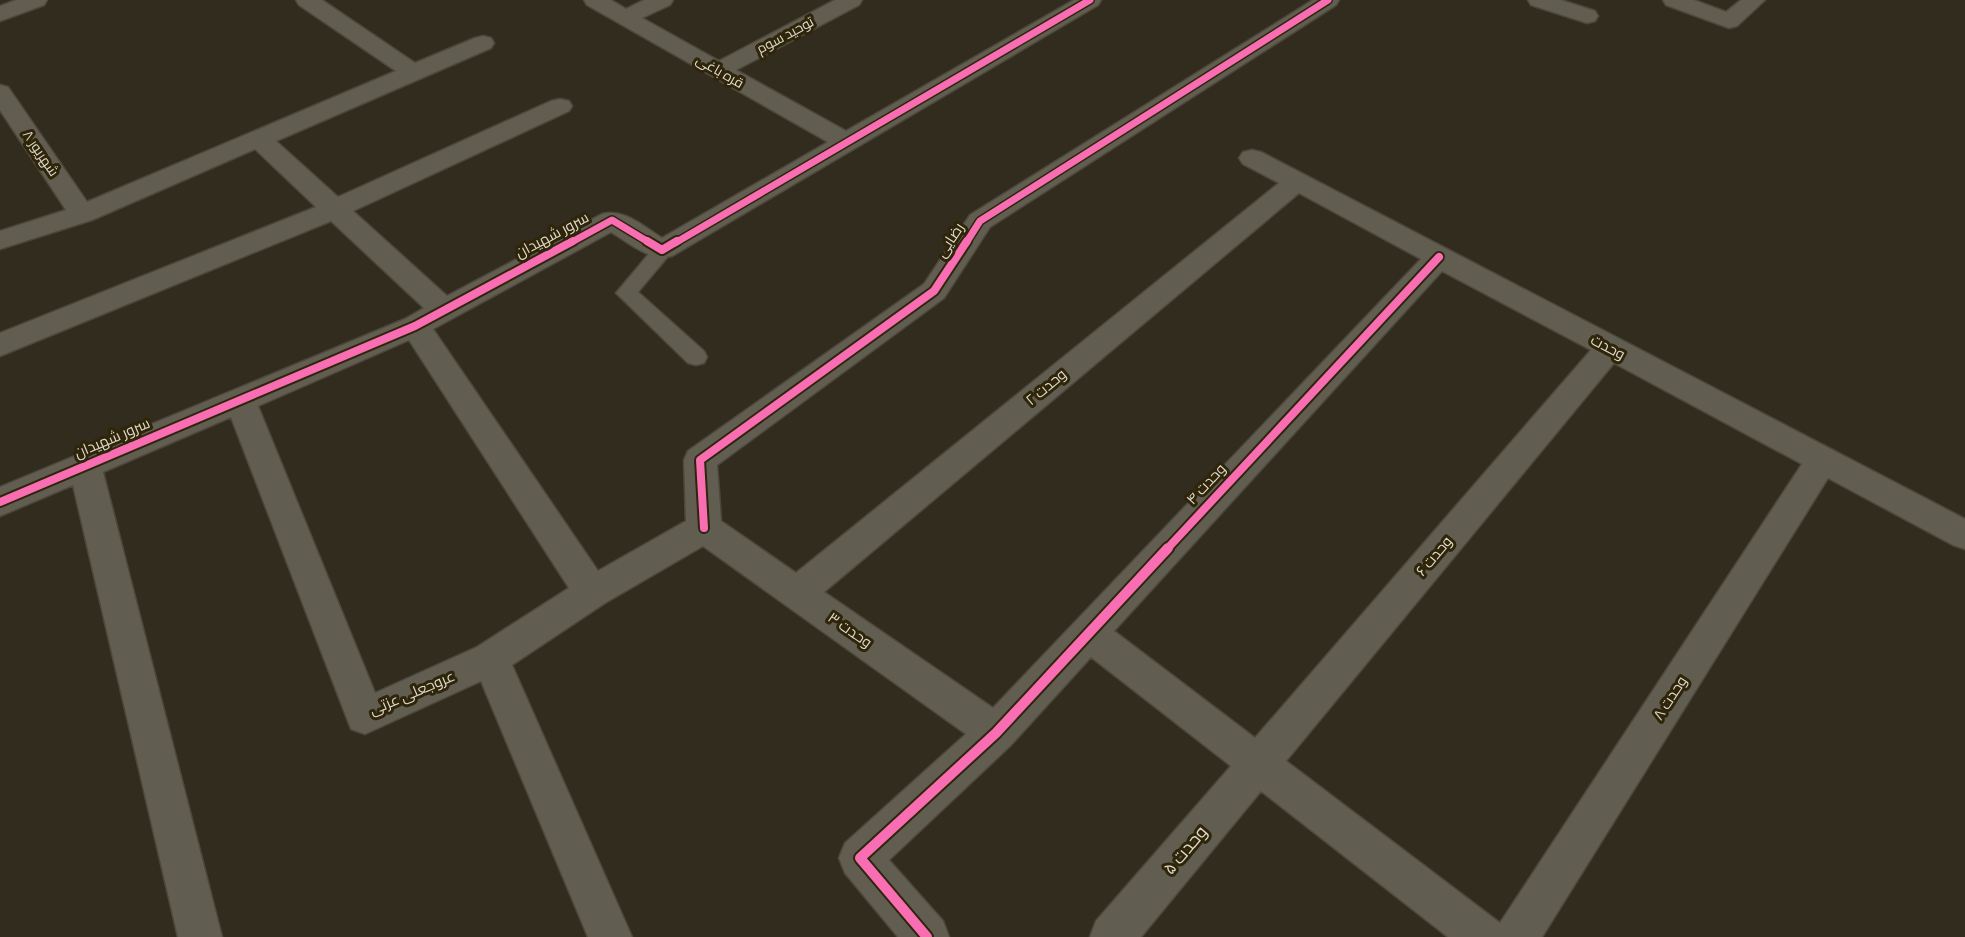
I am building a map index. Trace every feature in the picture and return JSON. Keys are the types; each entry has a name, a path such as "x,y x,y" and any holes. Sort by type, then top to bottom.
{"street":[{"path":"0,14 36,0"},
{"path":"307,0 414,73"},
{"name":"قره باغی","path":"595,0 845,141"},
{"path":"626,18 662,0"},
{"name":"توحید سوم","path":"719,70 852,0"},
{"path":"665,248 1090,0"},
{"name":"رضایی","path":"704,528 700,460 934,291 980,221 1328,0"},
{"path":"1539,0 1587,16"},
{"path":"1674,0 1729,21 1754,0"},
{"path":"0,240 82,214 483,43"},
{"name":"۸ شهریور","path":"0,92 82,214"},
{"path":"0,345 335,209 560,106"},
{"path":"260,140 444,310"},
{"name":"وحدت","path":"1252,158 1965,535"},
{"name":"وحدت ۲","path":"797,593 1296,182"},
{"name":"سرور شهیدان","path":"0,502 416,326 612,220 662,250 665,248"},
{"name":"وحدت ۴","path":"927,937 860,858 996,733 1439,257"},
{"path":"416,326 592,592"},
{"name":"وحدت ۶","path":"1258,764 1610,348"},
{"name":"عروجعلی عزتی","path":"240,400 365,716 490,658"},
{"name":"وحدت ۸","path":"1517,937 1822,460"},
{"path":"85,466 200,937"},
{"path":"610,937 490,658 592,592 704,528"},
{"name":"وحدت ۳","path":"704,528 996,733"},
{"path":"1088,633 1484,937"},
{"name":"وحدت ۵","path":"1112,937 1258,764"}],"lane":[{"path":"665,248 626,293 696,357"}],"cycle path":[{"path":"0,502 415,326 612,220 662,250 1090,0"},
{"path":"704,528 700,460 934,291 980,221 1328,0"},
{"path":"927,937 860,858 996,733 1439,257"}]}
